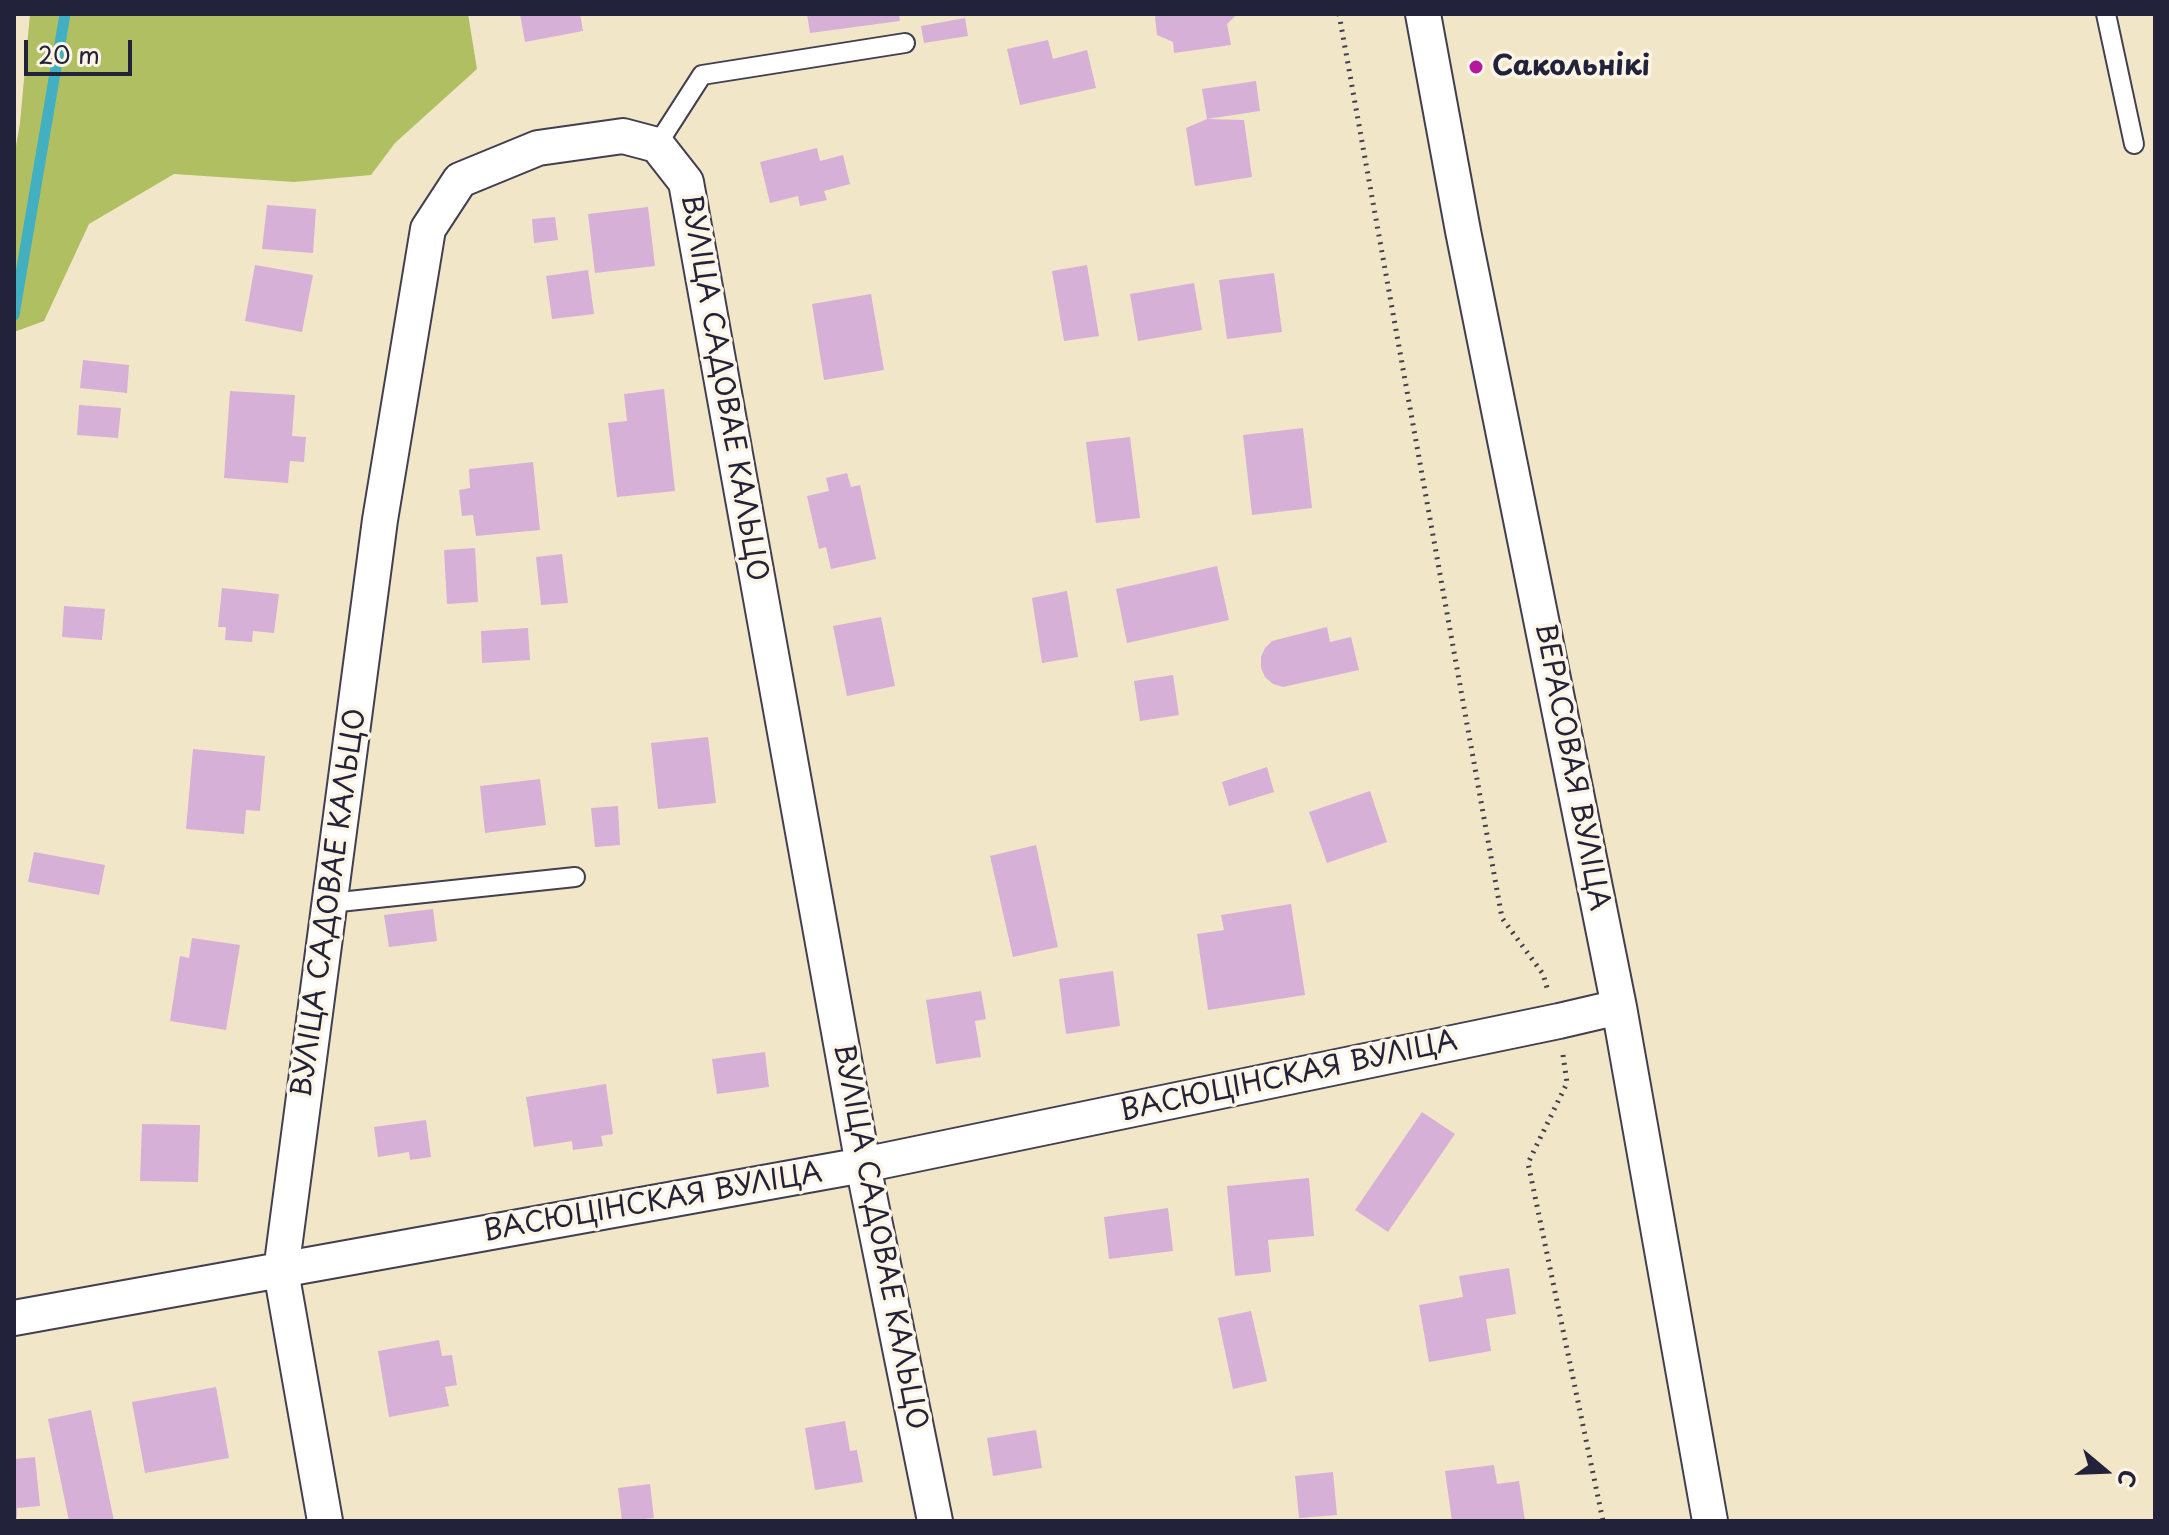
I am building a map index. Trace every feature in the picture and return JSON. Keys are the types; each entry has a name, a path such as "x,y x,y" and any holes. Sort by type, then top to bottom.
{"street":[{"name":"ВЕРАСОВАЯ ВУЛІЦА","path":"1423,14 1463,231 1619,1007 1710,1521"},
{"name":"ВУЛІЦА САДОВАЕ КАЛЬЦО","path":"325,1521 281,1271 380,520 428,229 460,180 538,148 623,136 657,145 686,182 863,1165 935,1521"},
{"name":"ВАСЮЦІНСКАЯ ВУЛІЦА","path":"14,1318 863,1165 1619,1007"}],"lane":[{"path":"2106,14 2134,144"},
{"path":"657,145 702,75 905,43"},
{"path":"330,903 575,877"}],"path":[{"path":"1339,14 1502,918 1543,974 1559,1021 1567,1083 1528,1163 1603,1521"}],"green space":[{"path":"30,14 468,14 477,69 395,143 371,175 294,182 174,174 89,224 44,321 14,332 14,157"}],"building":[{"path":"520,14 580,14 583,31 525,42"},
{"path":"807,14 899,14 900,21 810,33"},
{"path":"1157,14 1237,14 1227,24 1231,45 1174,53 1173,42 1157,35"},
{"path":"965,18 968,36 924,43 921,26"},
{"path":"1048,40 1053,59 1087,50 1096,88 1020,105 1007,49"},
{"path":"1256,81 1260,111 1207,119 1202,89"},
{"path":"1207,119 1244,120 1252,177 1195,186 1186,128"},
{"path":"817,148 820,161 843,155 850,184 824,191 827,200 800,206 798,196 770,203 760,162"},
{"path":"267,205 316,209 313,253 262,249"},
{"path":"648,207 655,266 595,273 588,214"},
{"path":"555,217 558,240 534,243 532,219"},
{"path":"255,265 313,275 302,332 245,321"},
{"path":"1087,265 1099,336 1064,341 1052,271"},
{"path":"588,270 594,314 552,319 546,276"},
{"path":"1274,273 1282,332 1227,339 1219,280"},
{"path":"1194,283 1202,330 1138,341 1130,294"},
{"path":"871,294 884,370 824,380 812,304"},
{"path":"83,360 129,365 127,393 80,388"},
{"path":"664,389 675,491 617,497 608,423 627,421 624,394"},
{"path":"230,391 295,395 292,436 306,437 304,462 290,461 288,483 224,478"},
{"path":"79,405 121,408 118,438 77,435"},
{"path":"1303,428 1312,508 1252,515 1243,435"},
{"path":"1130,437 1140,518 1096,523 1086,442"},
{"path":"533,462 540,530 476,536 473,515 462,516 459,490 470,488 469,469"},
{"path":"847,473 851,487 860,485 876,559 831,569 826,547 819,549 807,496 829,491 826,478"},
{"path":"475,548 478,602 447,604 444,550"},
{"path":"562,554 568,603 541,605 536,557"},
{"path":"1217,566 1229,620 1127,643 1116,589"},
{"path":"222,588 279,594 274,633 253,631 252,642 225,640 226,627 218,627"},
{"path":"1067,591 1078,657 1042,663 1032,598"},
{"path":"64,606 105,609 102,640 62,637"},
{"path":"881,617 895,686 847,696 833,626"},
{"path":"1327,627 1330,642 1351,637 1359,670 1283,687 1265,677 1261,657 1272,641"},
{"path":"528,628 530,660 482,663 481,631"},
{"path":"1173,675 1179,715 1140,721 1134,681"},
{"path":"708,737 716,803 658,809 651,743"},
{"path":"193,749 265,756 260,811 246,810 244,834 186,829"},
{"path":"1267,767 1274,792 1229,806 1222,782"},
{"path":"540,779 546,825 485,833 480,786"},
{"path":"1370,791 1387,842 1327,863 1309,812"},
{"path":"618,806 620,845 595,847 591,808"},
{"path":"1036,845 1058,947 1013,957 990,856"},
{"path":"34,852 105,865 99,895 28,882"},
{"path":"1291,904 1305,995 1208,1010 1197,934 1224,930 1221,915"},
{"path":"433,909 437,941 389,947 384,915"},
{"path":"192,938 240,945 226,1030 170,1021 180,956 189,958"},
{"path":"1113,971 1120,1026 1066,1034 1059,979"},
{"path":"981,991 986,1019 975,1021 981,1057 936,1064 926,1000"},
{"path":"765,1052 769,1087 717,1094 712,1059"},
{"path":"606,1084 613,1134 601,1136 603,1146 573,1150 572,1141 534,1147 526,1097"},
{"path":"1422,1112 1455,1134 1388,1232 1355,1210"},
{"path":"426,1120 431,1157 410,1160 409,1152 378,1157 374,1127"},
{"path":"142,1124 200,1125 198,1182 140,1181"},
{"path":"1309,1178 1314,1236 1268,1240 1271,1272 1235,1276 1227,1186"},
{"path":"1168,1208 1173,1251 1109,1259 1104,1217"},
{"path":"1509,1268 1516,1314 1486,1319 1491,1351 1429,1362 1419,1305 1463,1297 1459,1276"},
{"path":"1251,1311 1267,1381 1233,1389 1218,1318"},
{"path":"439,1340 442,1356 452,1355 457,1385 445,1387 449,1406 389,1417 378,1351"},
{"path":"216,1387 229,1458 145,1473 132,1402"},
{"path":"91,1410 114,1521 69,1521 48,1419"},
{"path":"845,1421 850,1451 857,1450 863,1482 815,1490 805,1428"},
{"path":"1036,1430 1042,1468 993,1476 987,1438"},
{"path":"35,1457 40,1506 17,1508 17,1518 14,1519 14,1459"},
{"path":"1494,1465 1497,1484 1519,1481 1525,1521 1452,1521 1445,1471"},
{"path":"1333,1472 1337,1515 1299,1518 1295,1476"},
{"path":"650,1484 654,1518 622,1521 618,1488"}],"waterway":[{"path":"14,315 65,14"}],"place":[{"name":"Сакольнікі","path":"1476,67"}]}
